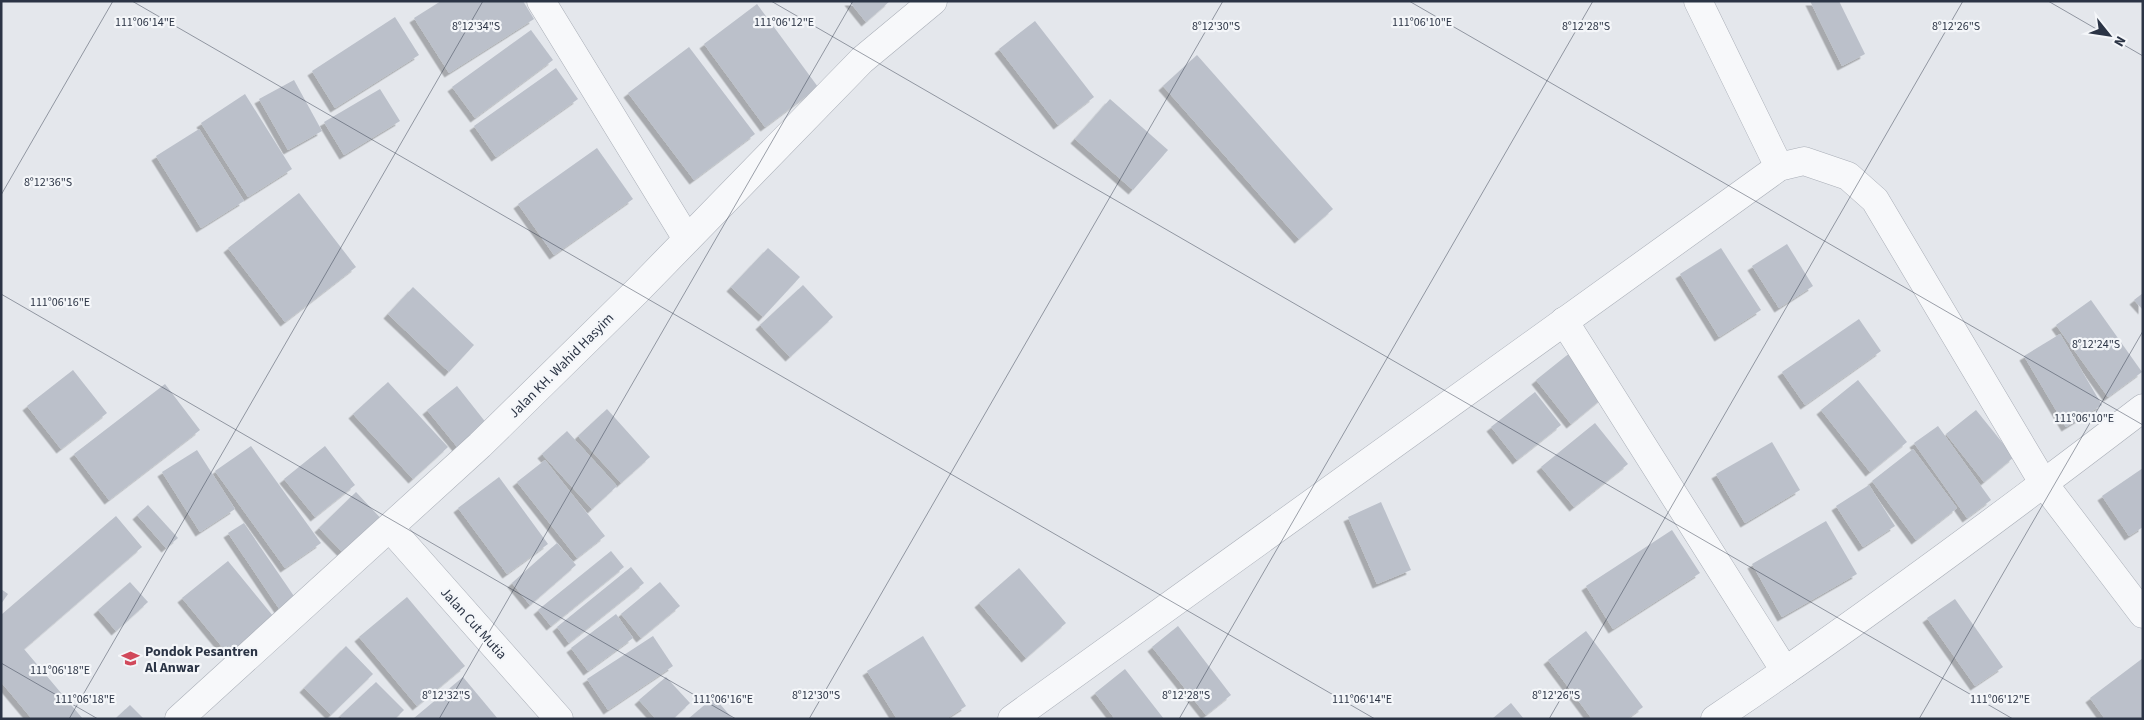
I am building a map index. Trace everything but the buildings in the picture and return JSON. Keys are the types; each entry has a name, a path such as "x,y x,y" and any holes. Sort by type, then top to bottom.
{"street":[{"path":"541,1 687,239"},
{"name":"Jalan KH. Wahid Hasyim","path":"179,719 480,445 687,239 862,60 933,1"},
{"path":"1698,1 1779,167"},
{"path":"1012,719 1779,167 1804,161 1848,176 1875,200 2044,484 2143,614"},
{"path":"1564,321 1786,671"},
{"path":"1714,719 1786,671 2044,484 2143,408"},
{"name":"Jalan Cut Mutia","path":"390,528 559,719"}],"place":[{"name":"Pondok Pesantren Al Anwar","path":"131,659"}]}
